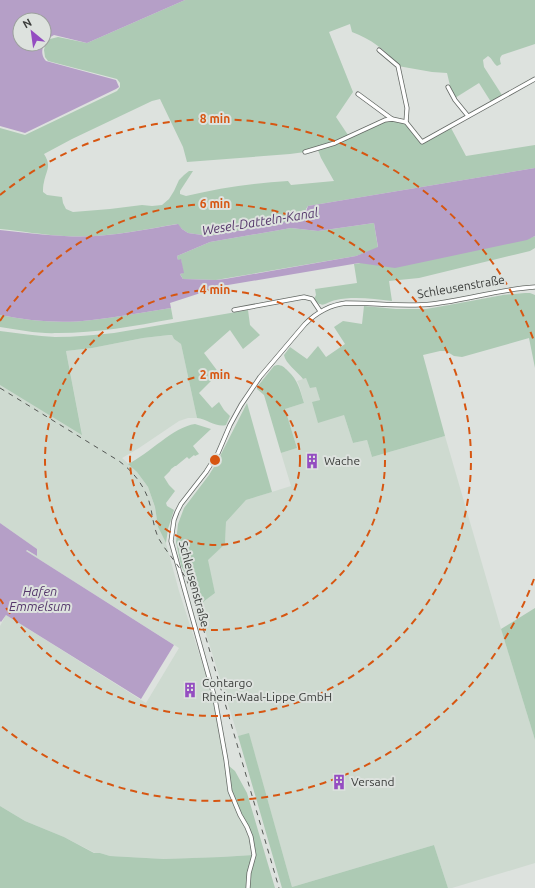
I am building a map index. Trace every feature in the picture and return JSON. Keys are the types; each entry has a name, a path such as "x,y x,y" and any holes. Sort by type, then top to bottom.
{"street":[{"path":"379,50 398,66 407,108 406,122"},
{"path":"305,152 335,143 385,120 392,119 406,122 422,142 535,79"},
{"path":"448,87 455,100 468,116"},
{"path":"358,94 392,119"},
{"name":"Schleusenstraße","path":"248,888 249,873 254,855 251,837 230,791 228,770 215,699 170,541 177,512 181,504 206,472 218,453 230,425 250,390 305,324 320,311 337,304 346,303 416,306 434,304 500,291 535,287"},
{"path":"234,310 304,297 312,300 320,311"}],"shaded area":[{"path":"172,335 174,339 181,344 197,418 188,418 179,421 122,458 137,472 148,487 155,507 158,527 166,543 179,591 214,700 226,770 228,791 238,815 246,827 250,837 253,855 164,859 110,856 95,853 64,837 25,821 0,806 0,626 6,615 146,703 179,648 26,551 37,556 37,549 0,523 0,385 82,434 66,351"},
{"path":"306,378 316,386 320,400 312,403 344,415 353,443 367,440 372,457 445,436 535,740 535,863 448,888 434,845 292,887 249,734 238,736 197,605 215,593 207,560 225,544 226,522 246,500 291,486 281,453 297,448 285,409 304,403 297,381"}],"green space":[{"path":"185,0 535,0 535,44 502,55 500,58 501,64 497,66 488,56 483,60 484,67 502,95 491,102 479,83 455,98 452,94 447,73 398,66 389,55 378,46 352,32 350,24 329,32 353,92 336,117 348,135 305,152 187,162 183,147 160,99 152,101 44,154 48,162 48,168 43,184 43,192 47,195 62,197 66,209 73,212 142,205 162,205 169,199 179,180 189,171 193,171 180,191 180,194 186,196 224,188 262,183 288,181 291,185 334,181 318,150 385,122 392,121 403,123 411,129 422,144 451,128 466,156 535,145 535,168 308,206 305,214 285,223 209,236 188,233 177,224 121,233 78,237 0,229 0,128 25,135 117,91 120,87 120,83 117,79 48,61 45,57 44,52 52,52 52,38 58,37 87,43"},
{"path":"374,223 378,248 356,256 216,280 183,279 180,274 183,273 181,260 178,260 177,256 210,242 291,228 318,231"},
{"path":"535,236 535,248 530,251 419,278 389,281 392,301 350,298 332,301 322,305 314,299 316,295 315,289 357,283 354,264"},
{"path":"525,293 535,295 535,368 529,338 462,357 454,356 446,351 423,355 445,436 372,457 367,440 353,443 344,415 318,423 312,402 320,400 316,387 310,388 306,378 303,379 289,364 284,355 290,347 307,359 318,346 326,357 345,344 334,327 343,321 362,324 364,306 396,309 426,309 503,295"},
{"path":"171,308 173,319 130,327 73,333 44,333 0,327 0,315 23,319 69,322 102,319"},
{"path":"248,310 250,325 260,335 243,349 230,330 204,353 219,373 199,393 212,408 219,402 230,416 226,425 223,426 197,418 181,344 174,339 172,335 143,338 92,348 66,351 82,435 0,385 0,331 55,337 70,337 114,333"},
{"path":"277,365 284,367 294,378 304,403 285,409 297,448 281,453 264,395 257,389 274,366"},
{"path":"247,403 272,492 246,500 226,522 225,544 208,560 215,593 197,605 189,580 181,566 176,542 178,524 184,508 217,462"},
{"path":"195,424 211,429 193,446 199,454 194,455 189,459 187,457 171,469 164,477 175,491 166,503 167,506 174,510 168,529 166,543 158,527 155,507 148,487 137,472 128,464 178,430"},
{"path":"535,608 535,740 501,629"},
{"path":"249,733 292,887 434,845 448,888 282,888 238,736"},
{"path":"229,766 235,771 247,793 275,888 249,888 256,854 253,837 231,791"},
{"path":"0,806 25,821 64,837 94,853 110,856 164,859 253,855 247,888 0,888"}],"water":[{"path":"0,0 185,0 87,43 54,35 52,36 52,12 12,12 12,52 42,52 46,61 116,80 119,87 25,133 0,126"},
{"path":"535,168 535,236 527,240 395,268 359,263 222,286 170,303 171,308 112,317 57,322 0,315 0,230 78,237 121,233 178,224 188,233 209,236 291,221 305,214 308,206","holes":["374,223 378,247 356,256 216,280 183,279 180,274 184,273 181,259 178,260 177,256 210,242 291,228 318,231"]},
{"name":"Hafen Emmelsum","path":"0,523 37,549 37,556 27,550 26,551 174,645 141,699 6,615 1,622 0,621"}],"railway":[{"path":"0,388 119,461 140,482 147,495 159,539 182,572 194,597 279,888"}],"place":[{"name":"Wache","path":"312,461"},
{"name":"Contargo Rhein-Waal-Lippe GmbH","path":"190,690"},
{"name":"Versand","path":"339,782"}],"water label":[{"name":"Wesel-Datteln-Kanal","path":"260,221"}]}
